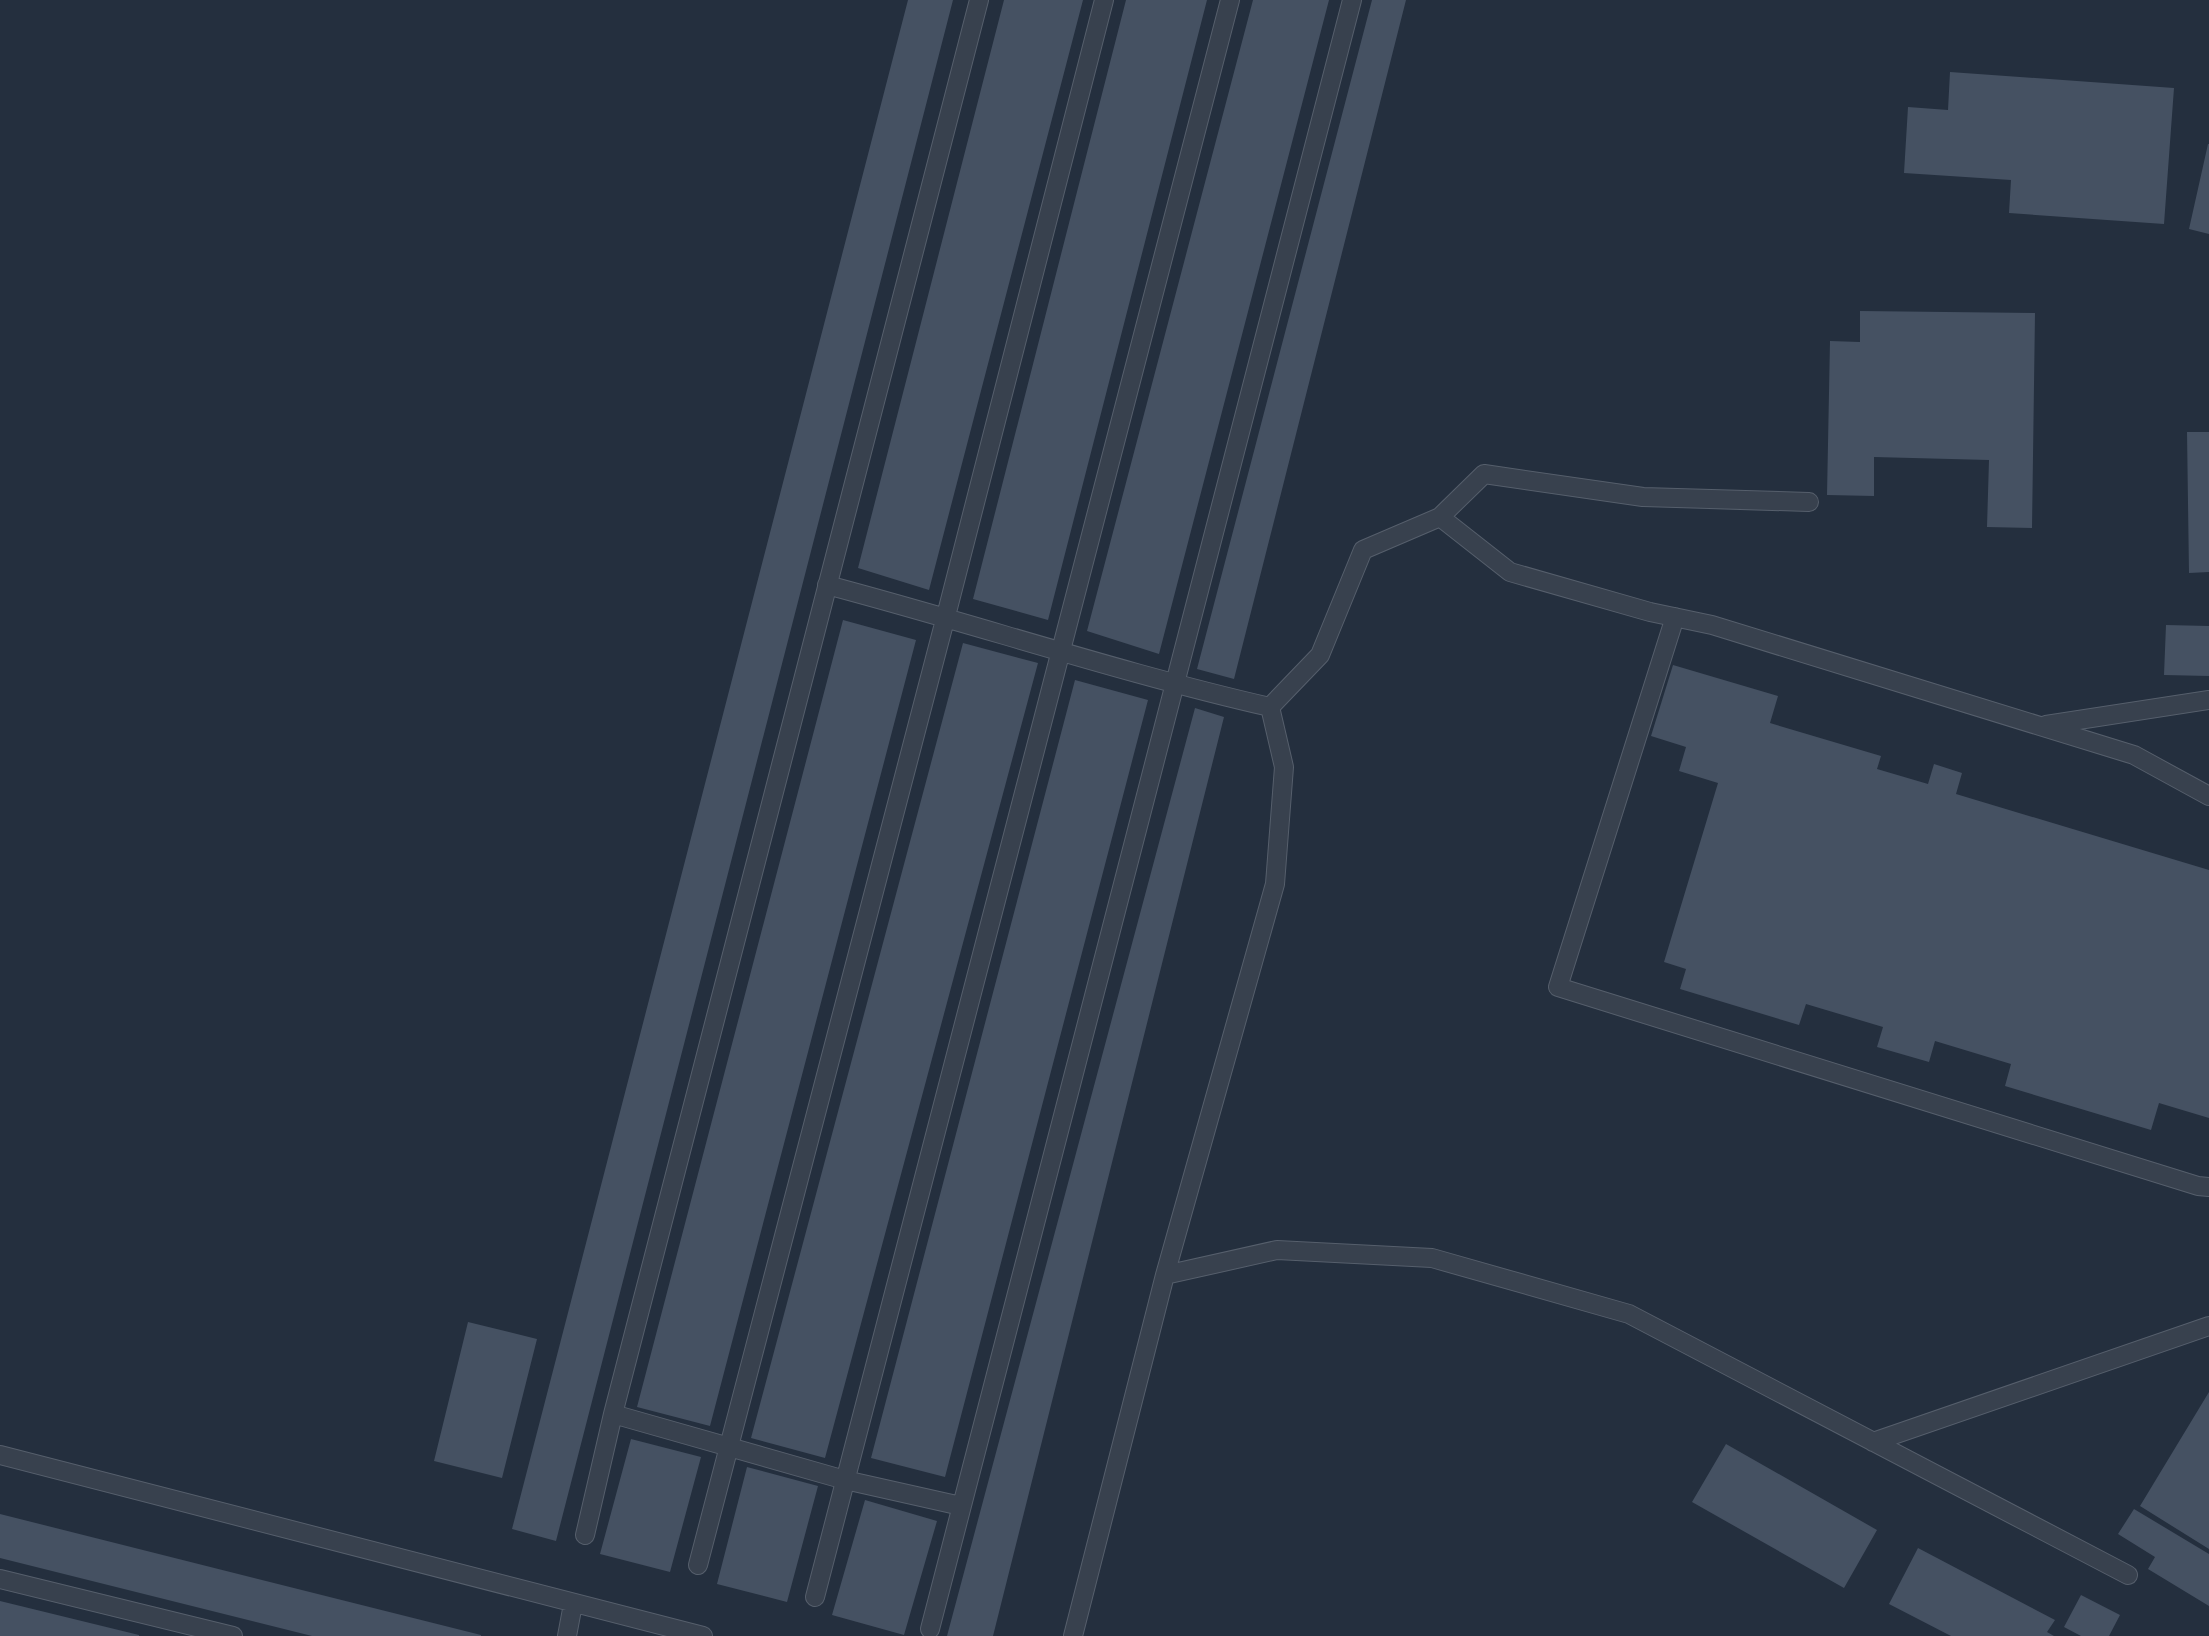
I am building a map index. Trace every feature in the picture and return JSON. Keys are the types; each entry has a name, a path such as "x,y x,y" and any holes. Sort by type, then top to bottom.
{"lane":[{"path":"585,1535 613,1414 979,0"},
{"path":"698,1565 1104,0"},
{"path":"815,1597 1230,0"},
{"path":"930,1629 1352,0"},
{"path":"1270,707 1320,655 1363,550 1440,517 1484,474 1643,497 1809,502"},
{"path":"1440,517 1510,572 1712,625 2134,755 2209,796"},
{"path":"827,585 946,616 1175,685 1270,707"},
{"path":"1675,617 1558,987 2183,1182 2209,1187"},
{"path":"2039,726 2209,700"},
{"path":"1073,1636 1165,1275 1275,884 1284,767 1270,707"},
{"path":"1165,1275 1277,1250 1432,1258 1629,1314 2128,1575"},
{"path":"1873,1442 2209,1326"},
{"path":"613,1414 845,1480 961,1506"},
{"path":"0,1455 703,1636"},
{"path":"0,1579 233,1636"},
{"path":"567,1636 573,1604"}],"building":[{"path":"908,0 953,0 556,1541 512,1529"},
{"path":"1004,0 1083,0 929,590 858,568"},
{"path":"1126,0 1207,0 1048,620 973,599"},
{"path":"1253,0 1329,0 1159,654 1087,631"},
{"path":"1372,0 1406,0 1234,679 1197,669"},
{"path":"1950,72 2174,88 2164,224 2009,213 2011,180 1904,173 1908,107 1948,110"},
{"path":"2209,144 2209,234 2189,229"},
{"path":"1860,311 2035,313 2032,528 1987,527 1989,460 1874,457 1874,496 1827,495 1830,341 1860,342"},
{"path":"2187,432 2209,432 2209,572 2189,573"},
{"path":"843,620 916,640 710,1426 637,1407"},
{"path":"2166,625 2209,626 2209,676 2164,675"},
{"path":"963,643 1038,663 825,1458 751,1438"},
{"path":"1673,665 1778,696 1770,723 1881,756 1877,769 1928,784 1934,764 1962,773 1956,794 2209,870 2209,1118 2159,1103 2151,1130 2005,1086 2011,1064 1935,1041 1929,1062 1877,1047 1883,1027 1806,1004 1799,1025 1680,989 1686,969 1664,962 1718,783 1679,771 1686,747 1651,736"},
{"path":"1075,680 1148,700 945,1477 871,1458"},
{"path":"1195,708 1224,717 993,1636 947,1636"},
{"path":"468,1322 537,1339 502,1478 434,1461"},
{"path":"2209,1392 2209,1549 2140,1506"},
{"path":"631,1439 701,1457 670,1572 600,1554"},
{"path":"1726,1444 1877,1530 1844,1588 1692,1502"},
{"path":"747,1467 818,1486 787,1602 717,1584"},
{"path":"865,1500 937,1521 904,1635 832,1615"},
{"path":"2134,1509 2209,1554 2209,1606 2148,1569 2155,1557 2118,1534"},
{"path":"0,1514 481,1636 312,1636 0,1558"},
{"path":"1918,1548 2055,1620 2047,1632 2054,1636 1951,1636 1889,1604"},
{"path":"2081,1595 2120,1615 2109,1636 2081,1636 2064,1627"},
{"path":"0,1601 139,1635 139,1636 0,1636"}]}
